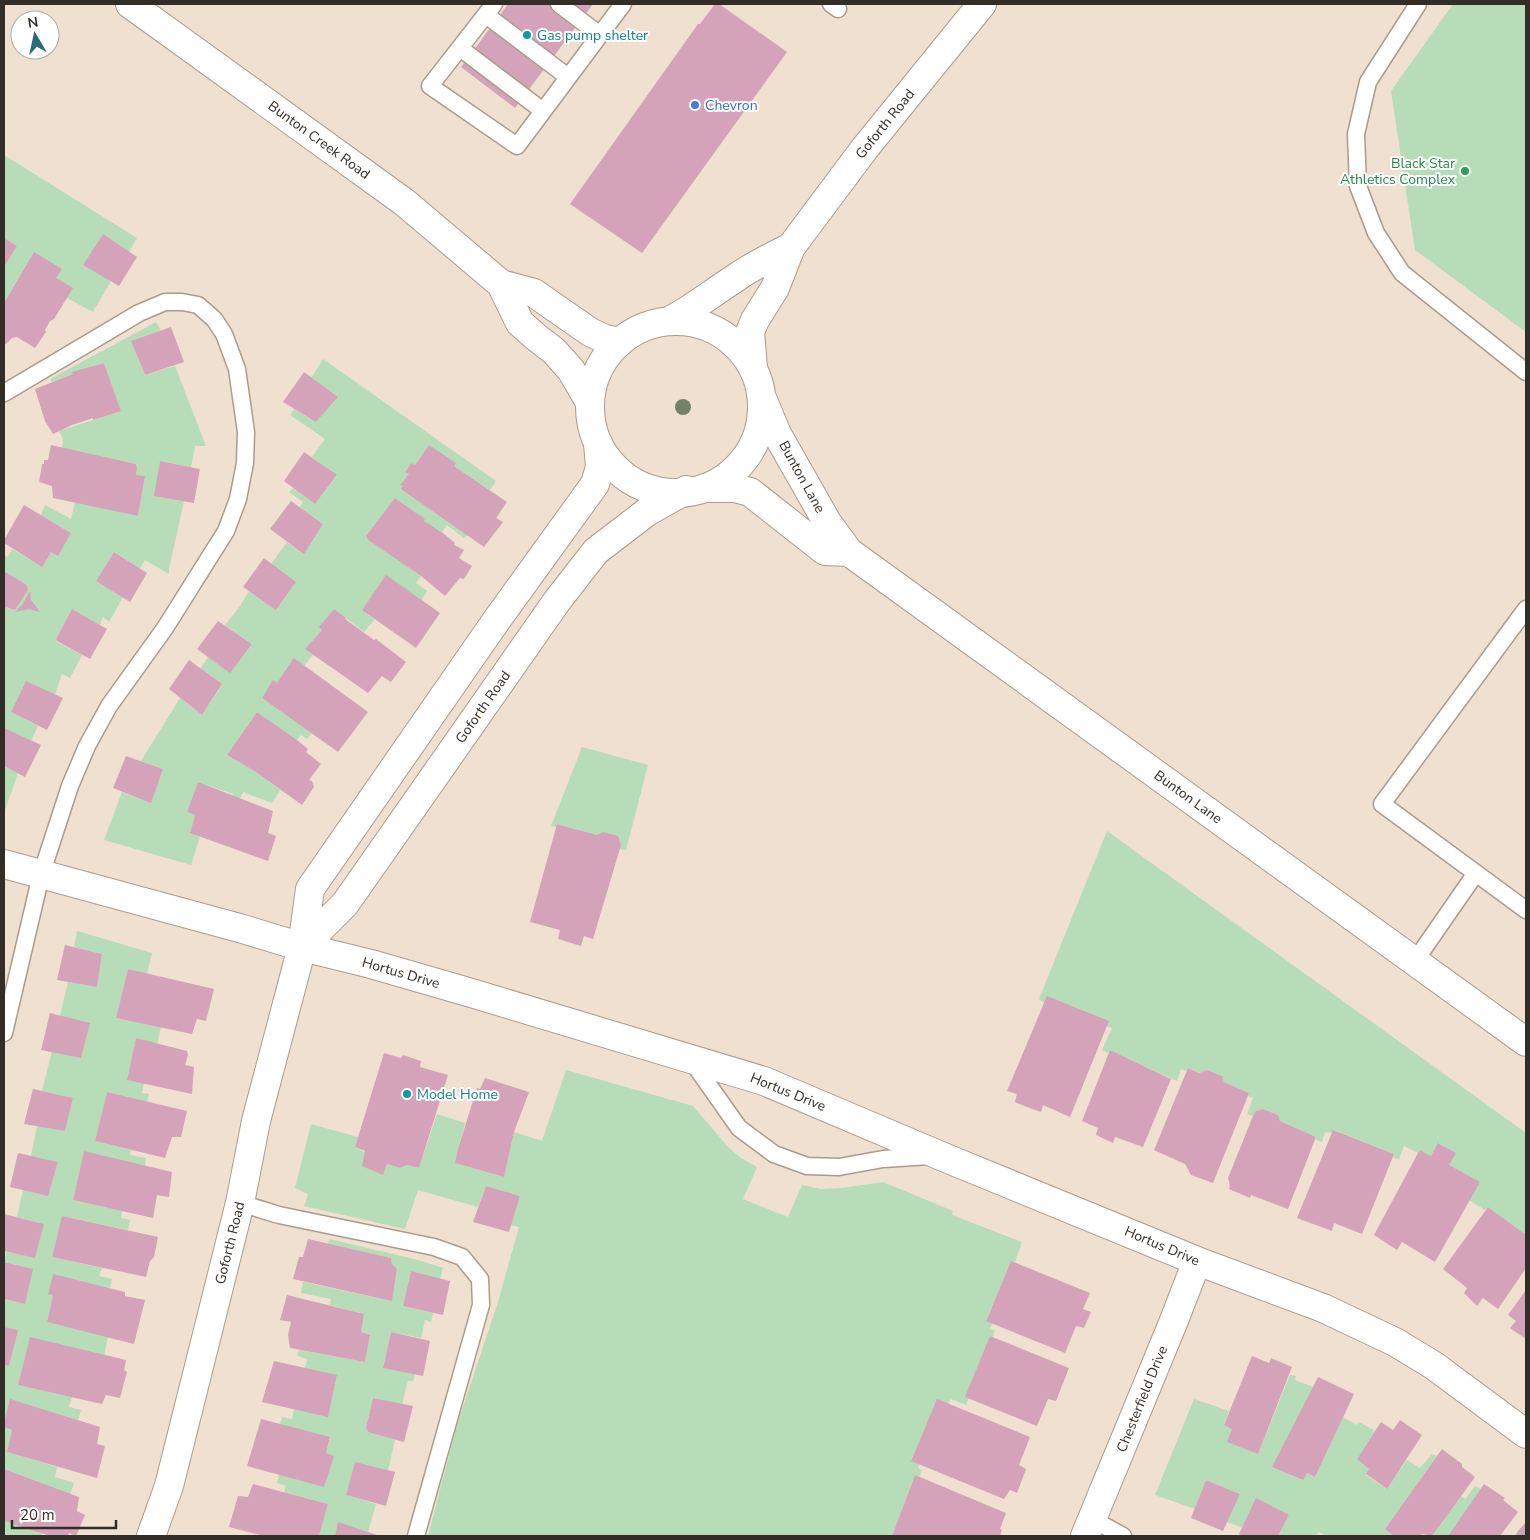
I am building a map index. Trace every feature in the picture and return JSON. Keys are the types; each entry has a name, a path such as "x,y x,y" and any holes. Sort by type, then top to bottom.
{"street":[{"name":"Bunton Creek Road","path":"130,4 404,202 501,284 520,323 554,351 571,370 588,399"},
{"name":"Goforth Road","path":"753,367 750,332 754,320 783,272 791,247 865,148 982,4"},
{"name":"Goforth Road","path":"669,321 688,311 734,278 762,261 791,247"},
{"name":"Bunton Creek Road","path":"501,284 534,293 590,332 605,339 619,342"},
{"path":"669,321 697,323 723,335 741,349 753,367 762,392 763,416 757,440 744,461 726,477 696,489 659,493 635,485 613,465 598,443 588,399 595,372 606,355 619,342 643,327 669,321"},
{"name":"Bunton Lane","path":"762,398 777,434 828,522 849,552 1526,1042"},
{"name":"Goforth Road","path":"151,1536 169,1486 240,1203 256,1121 302,948 310,889 496,621 595,484 600,467 598,443"},
{"name":"Bunton Lane","path":"696,489 735,488 750,492 826,551 849,552"},
{"name":"Goforth Road","path":"302,948 345,904 557,600 596,551 647,512 696,489"},
{"name":"Hortus Drive","path":"4,864 242,928 302,948 371,964 764,1081 1197,1261 1323,1308 1395,1342 1433,1365 1526,1434"},
{"name":"Chesterfield Drive","path":"1089,1528 1197,1261"}],"lane":[{"path":"559,4 600,35"},
{"path":"568,77 490,9 430,86 517,146 623,4"},
{"path":"1418,4 1368,82 1356,134 1358,186 1376,233 1402,273 1526,372"},
{"path":"460,48 543,111"},
{"path":"4,393 139,313 164,302 182,302 198,305 214,319 224,334 237,369 246,432 244,463 238,499 226,531 165,628 110,706 87,746 70,786 41,875 4,1033"},
{"path":"1526,609 1382,804 1526,910"},
{"path":"1415,961 1476,873"},
{"path":"690,1058 739,1128 774,1154 807,1166 839,1167 883,1159 941,1156"},
{"path":"240,1203 279,1215 434,1246 462,1257 480,1279 481,1305 416,1536"},
{"path":"1089,1528 1123,1536"}],"green space":[{"name":"Black Star Athletics Complex","path":"1453,4 1526,4 1526,332 1415,250 1391,91"},
{"path":"4,155 137,238 129,252 103,234 84,264 111,281 93,312 67,298 56,278 34,252 4,303 4,267 17,246 4,238"},
{"path":"156,322 161,331 131,341 145,375 175,366 206,446 195,446 191,467 160,461 155,496 184,501 169,574 145,560 140,568 114,552 96,581 123,597 109,622 103,617 100,625 72,609 56,639 57,642 82,655 70,678 62,674 55,695 26,681 11,712 38,726 31,741 4,728 4,613 6,607 15,610 28,590 27,585 4,571 4,555 8,557 12,549 42,567 51,552 58,555 71,533 41,515 45,505 71,519 75,502 138,516 145,477 136,475 136,464 62,448 63,439 59,431 121,411 104,363 73,372 73,374 52,382 50,379"},
{"path":"323,359 496,481 490,490 454,466 429,445 415,465 411,463 405,471 409,474 401,485 403,486 402,489 468,535 464,538 447,525 442,532 424,521 425,519 395,498 366,536 368,540 421,576 416,583 427,591 422,600 386,576 362,610 375,619 364,632 334,609 320,627 322,630 305,649 313,655 304,666 277,683 273,681 262,698 312,733 307,739 301,735 297,740 257,712 227,755 256,772 280,790 272,803 243,792 240,799 233,797 233,794 198,782 187,812 195,815 190,833 200,837 191,865 104,840 122,792 151,802 163,769 141,761 180,698 202,715 222,685 200,669 208,657 230,672 252,644 225,625 249,591 276,610 296,582 271,564 287,542 304,553 323,524 300,507 303,502 289,492 293,488 315,504 337,476 312,457 325,439 290,415 294,409 316,422 338,397 311,378"},
{"path":"582,747 648,765 626,850 619,849 621,845 618,836 603,832 597,835 558,824 556,827 551,826"},
{"path":"4,766 18,773 4,813"},
{"path":"1107,831 1526,1133 1526,1235 1488,1207 1485,1210 1469,1200 1449,1165 1455,1153 1439,1143 1431,1156 1420,1150 1418,1153 1404,1146 1399,1159 1393,1158 1394,1154 1334,1130 1332,1133 1325,1132 1322,1142 1316,1140 1316,1137 1280,1121 1278,1115 1264,1109 1256,1111 1253,1116 1247,1114 1253,1098 1248,1096 1249,1093 1224,1082 1222,1076 1207,1070 1199,1073 1189,1068 1187,1071 1181,1069 1177,1081 1110,1050 1108,1053 1102,1050 1112,1028 1044,1003 1039,999"},
{"path":"77,931 152,953 147,974 128,969 116,1018 161,1027 157,1044 136,1038 127,1080 144,1083 142,1093 149,1094 147,1102 107,1092 95,1141 131,1150 130,1155 146,1158 145,1166 84,1151 73,1200 122,1211 121,1218 130,1220 128,1230 62,1216 52,1257 102,1268 99,1276 112,1279 110,1288 53,1275 48,1293 53,1295 47,1322 108,1337 104,1356 30,1338 18,1385 72,1397 69,1407 81,1410 78,1420 10,1400 4,1422 4,1365 9,1366 17,1330 4,1327 4,1299 24,1304 32,1269 5,1262 6,1252 35,1257 44,1224 17,1217 23,1190 48,1196 58,1162 31,1156 37,1126 65,1131 73,1098 42,1091 52,1051 81,1058 89,1024 60,1016 68,982 97,987 102,954 74,947"},
{"path":"566,1070 693,1106 728,1147 741,1158 757,1167 743,1199 788,1217 802,1185 821,1189 883,1182 953,1211 952,1215 1022,1242 1015,1262 1011,1261 986,1320 993,1323 990,1328 995,1331 966,1405 951,1399 948,1404 937,1400 911,1460 920,1463 918,1469 922,1470 919,1477 915,1475 892,1536 428,1536 457,1425 498,1302 519,1227 510,1225 520,1196 486,1186 478,1207 418,1190 405,1229 304,1206 308,1194 295,1188 311,1124 358,1137 355,1147 387,1164 400,1168 407,1165 419,1168 437,1114 465,1123 455,1163 504,1177 514,1132 542,1141"},
{"path":"329,1239 418,1260 443,1268 440,1279 411,1271 403,1306 433,1313 431,1322 425,1320 421,1338 391,1332 383,1367 415,1374 413,1381 408,1381 402,1404 373,1398 366,1428 368,1432 395,1439 388,1471 355,1463 346,1495 376,1504 368,1532 338,1523 335,1536 319,1536 328,1504 284,1492 286,1486 277,1483 279,1475 326,1453 330,1438 280,1425 282,1417 292,1419 294,1409 328,1416 337,1376 305,1368 307,1359 297,1356 299,1350 365,1362 370,1335 361,1332 364,1314 330,1305 331,1299 301,1293 303,1282 392,1301 397,1269 392,1264 391,1258 328,1244"},
{"path":"1290,1375 1296,1376 1295,1380 1313,1387 1273,1467 1302,1480 1307,1473 1315,1477 1343,1417 1357,1425 1359,1422 1375,1431 1357,1459 1369,1469 1366,1475 1386,1489 1407,1460 1420,1468 1432,1454 1437,1456 1385,1529 1394,1536 1326,1536 1319,1532 1316,1536 1278,1536 1289,1515 1243,1528 1227,1522 1240,1494 1206,1480 1195,1509 1155,1495 1194,1399 1229,1411 1224,1424 1232,1429 1258,1454"},
{"path":"4,1427 12,1430 7,1452 57,1467 55,1477 74,1483 70,1494 4,1469"},
{"path":"1475,1486 1481,1489 1448,1536 1432,1536 1461,1496 1465,1499"},
{"path":"4,1521 42,1533 41,1536 4,1536"}],"building":[{"name":"Gas pump shelter","path":"508,4 593,4 515,108 461,67"},
{"name":"Chevron","path":"715,4 719,4 787,52 642,253 570,204 698,24 700,24"},
{"path":"103,234 137,257 119,286 83,265"},
{"path":"4,238 17,246 4,267"},
{"path":"34,252 62,269 56,278 73,288 54,319 50,321 45,330 46,332 35,348 17,337 12,338 6,344 4,343 4,303"},
{"path":"171,327 184,362 145,375 131,341"},
{"path":"104,363 121,411 72,425 53,434 45,421 35,389 73,374 72,372"},
{"path":"304,372 338,397 316,422 283,402"},
{"path":"51,445 136,464 136,475 145,476 138,516 53,498 52,486 39,482 42,464 44,464 44,460 48,460"},
{"path":"429,445 456,463 454,466 507,502 496,518 503,522 484,547 401,489 403,486 400,485 409,474 405,472 411,463 415,465"},
{"path":"304,452 337,475 315,504 284,481"},
{"path":"160,461 200,469 194,503 154,496"},
{"path":"395,498 443,533 455,543 454,545 464,550 459,558 472,566 464,579 460,578 445,596 421,576 368,540 366,536"},
{"path":"291,501 323,524 304,554 270,529"},
{"path":"24,505 71,533 58,556 51,552 42,567 4,543"},
{"path":"114,552 147,573 130,602 96,581"},
{"path":"264,558 296,582 276,610 243,587"},
{"path":"4,571 27,585 28,590 15,610 6,607 4,613"},
{"path":"386,575 440,613 416,648 362,610"},
{"path":"30,591 31,600 40,612 29,609 15,612 22,605"},
{"path":"72,609 107,629 90,659 56,639"},
{"path":"334,609 345,619 374,640 376,639 406,662 391,682 382,676 368,693 305,649 322,630 319,627"},
{"path":"218,621 252,644 230,673 197,649"},
{"path":"294,658 368,712 338,752 262,698 273,680 277,683"},
{"path":"189,660 222,684 202,715 169,689"},
{"path":"26,681 63,698 47,730 11,712"},
{"path":"257,712 297,740 308,749 306,752 321,764 309,780 312,781 314,787 302,805 256,772 227,755"},
{"path":"4,728 41,745 25,777 4,766"},
{"path":"126,756 163,769 151,803 113,788"},
{"path":"198,782 273,811 268,833 276,836 268,861 190,833 195,815 187,812"},
{"path":"557,824 597,835 603,832 618,836 621,845 593,939 584,936 581,946 558,939 560,930 530,922"},
{"path":"65,945 102,954 97,987 57,980"},
{"path":"128,969 214,989 206,1021 197,1019 192,1034 116,1018"},
{"path":"1047,996 1109,1021 1070,1117 1043,1105 1041,1112 1027,1107 1015,1102 1017,1094 1007,1091"},
{"path":"50,1013 90,1023 81,1058 41,1050"},
{"path":"136,1038 187,1051 188,1055 185,1065 194,1067 192,1094 127,1080"},
{"path":"1110,1050 1171,1079 1143,1147 1115,1137 1113,1143 1096,1135 1098,1128 1082,1121"},
{"name":"Model Home","path":"384,1053 401,1058 403,1055 421,1061 420,1067 448,1075 419,1168 407,1165 400,1168 387,1164 383,1175 362,1166 365,1151 355,1147"},
{"path":"1188,1068 1199,1073 1207,1070 1222,1076 1224,1082 1249,1093 1213,1183 1191,1175 1185,1164 1154,1150"},
{"name":"Model Home","path":"485,1078 529,1092 514,1132 504,1177 455,1163 477,1088 480,1089"},
{"path":"33,1089 73,1098 65,1131 24,1124"},
{"path":"107,1092 187,1111 181,1137 172,1137 165,1158 95,1141"},
{"path":"1263,1109 1278,1115 1280,1121 1316,1137 1288,1209 1251,1195 1250,1198 1229,1189 1228,1178 1253,1116 1256,1111"},
{"path":"1333,1130 1394,1154 1362,1234 1334,1223 1332,1231 1297,1218"},
{"path":"1438,1143 1456,1153 1449,1165 1480,1182 1435,1262 1402,1242 1397,1250 1374,1235 1420,1150 1431,1156"},
{"path":"84,1151 172,1172 169,1197 157,1195 153,1218 73,1200"},
{"path":"18,1153 58,1162 48,1196 10,1187"},
{"path":"486,1186 520,1196 509,1232 473,1222"},
{"path":"1488,1207 1526,1235 1526,1268 1498,1309 1483,1298 1477,1306 1464,1293 1467,1288 1443,1269"},
{"path":"4,1214 44,1224 35,1258 4,1251"},
{"path":"62,1216 158,1237 154,1257 150,1261 146,1277 52,1257"},
{"path":"308,1239 391,1258 392,1264 397,1269 392,1301 293,1279 299,1257 303,1257"},
{"path":"1011,1261 1090,1293 1083,1309 1091,1312 1084,1328 1076,1326 1065,1353 986,1321"},
{"path":"4,1262 33,1269 25,1304 4,1299"},
{"path":"411,1271 450,1281 443,1315 403,1306"},
{"path":"53,1274 125,1292 125,1296 145,1300 134,1344 47,1322 53,1295 48,1294"},
{"path":"1526,1290 1526,1339 1510,1328 1516,1321 1508,1315"},
{"path":"287,1295 364,1314 361,1332 370,1335 365,1362 290,1348 288,1335 291,1322 280,1320"},
{"path":"4,1327 18,1330 9,1366 4,1365"},
{"path":"391,1332 430,1341 423,1376 383,1368"},
{"path":"990,1336 1069,1368 1056,1401 1048,1399 1037,1426 965,1397"},
{"path":"30,1337 126,1360 124,1370 127,1372 120,1398 106,1395 102,1404 18,1385"},
{"path":"1252,1356 1269,1363 1271,1358 1292,1367 1258,1454 1227,1442 1232,1429 1224,1425"},
{"path":"274,1361 337,1375 328,1417 262,1402"},
{"path":"1318,1377 1354,1394 1315,1477 1307,1473 1303,1480 1272,1467"},
{"path":"373,1398 413,1406 404,1442 368,1432 366,1428"},
{"path":"10,1399 100,1427 97,1444 105,1446 97,1478 7,1452 12,1430 4,1427 4,1422"},
{"path":"937,1399 1030,1437 1019,1465 1026,1469 1017,1493 1010,1490 1004,1499 911,1461"},
{"path":"261,1419 330,1437 326,1453 334,1456 324,1487 247,1466"},
{"path":"1400,1420 1422,1435 1387,1489 1366,1474 1369,1469 1357,1459 1381,1422 1393,1430"},
{"path":"1442,1449 1462,1464 1462,1467 1475,1477 1432,1536 1422,1534 1421,1536 1394,1536 1385,1529"},
{"path":"355,1462 395,1472 386,1506 346,1495"},
{"path":"4,1469 79,1497 77,1511 85,1515 76,1536 69,1533 68,1536 50,1536 4,1521"},
{"path":"915,1475 1006,1513 1000,1529 1002,1530 1000,1536 892,1536"},
{"path":"1206,1480 1240,1494 1223,1531 1191,1518"},
{"path":"253,1484 328,1504 319,1536 264,1536 229,1527 238,1496 248,1497"},
{"path":"1484,1484 1505,1498 1503,1500 1518,1512 1500,1536 1448,1536"},
{"path":"1256,1498 1289,1515 1278,1536 1243,1536 1239,1534"},
{"path":"338,1522 380,1536 335,1536"},
{"path":"1526,1522 1526,1536 1515,1536 1518,1531"}],"place":[{"name":"Gas pump shelter","path":"527,35"},
{"name":"Chevron","path":"695,105"},
{"name":"Black Star Athletics Complex","path":"1465,171"},
{"name":"Model Home","path":"407,1094"}]}
